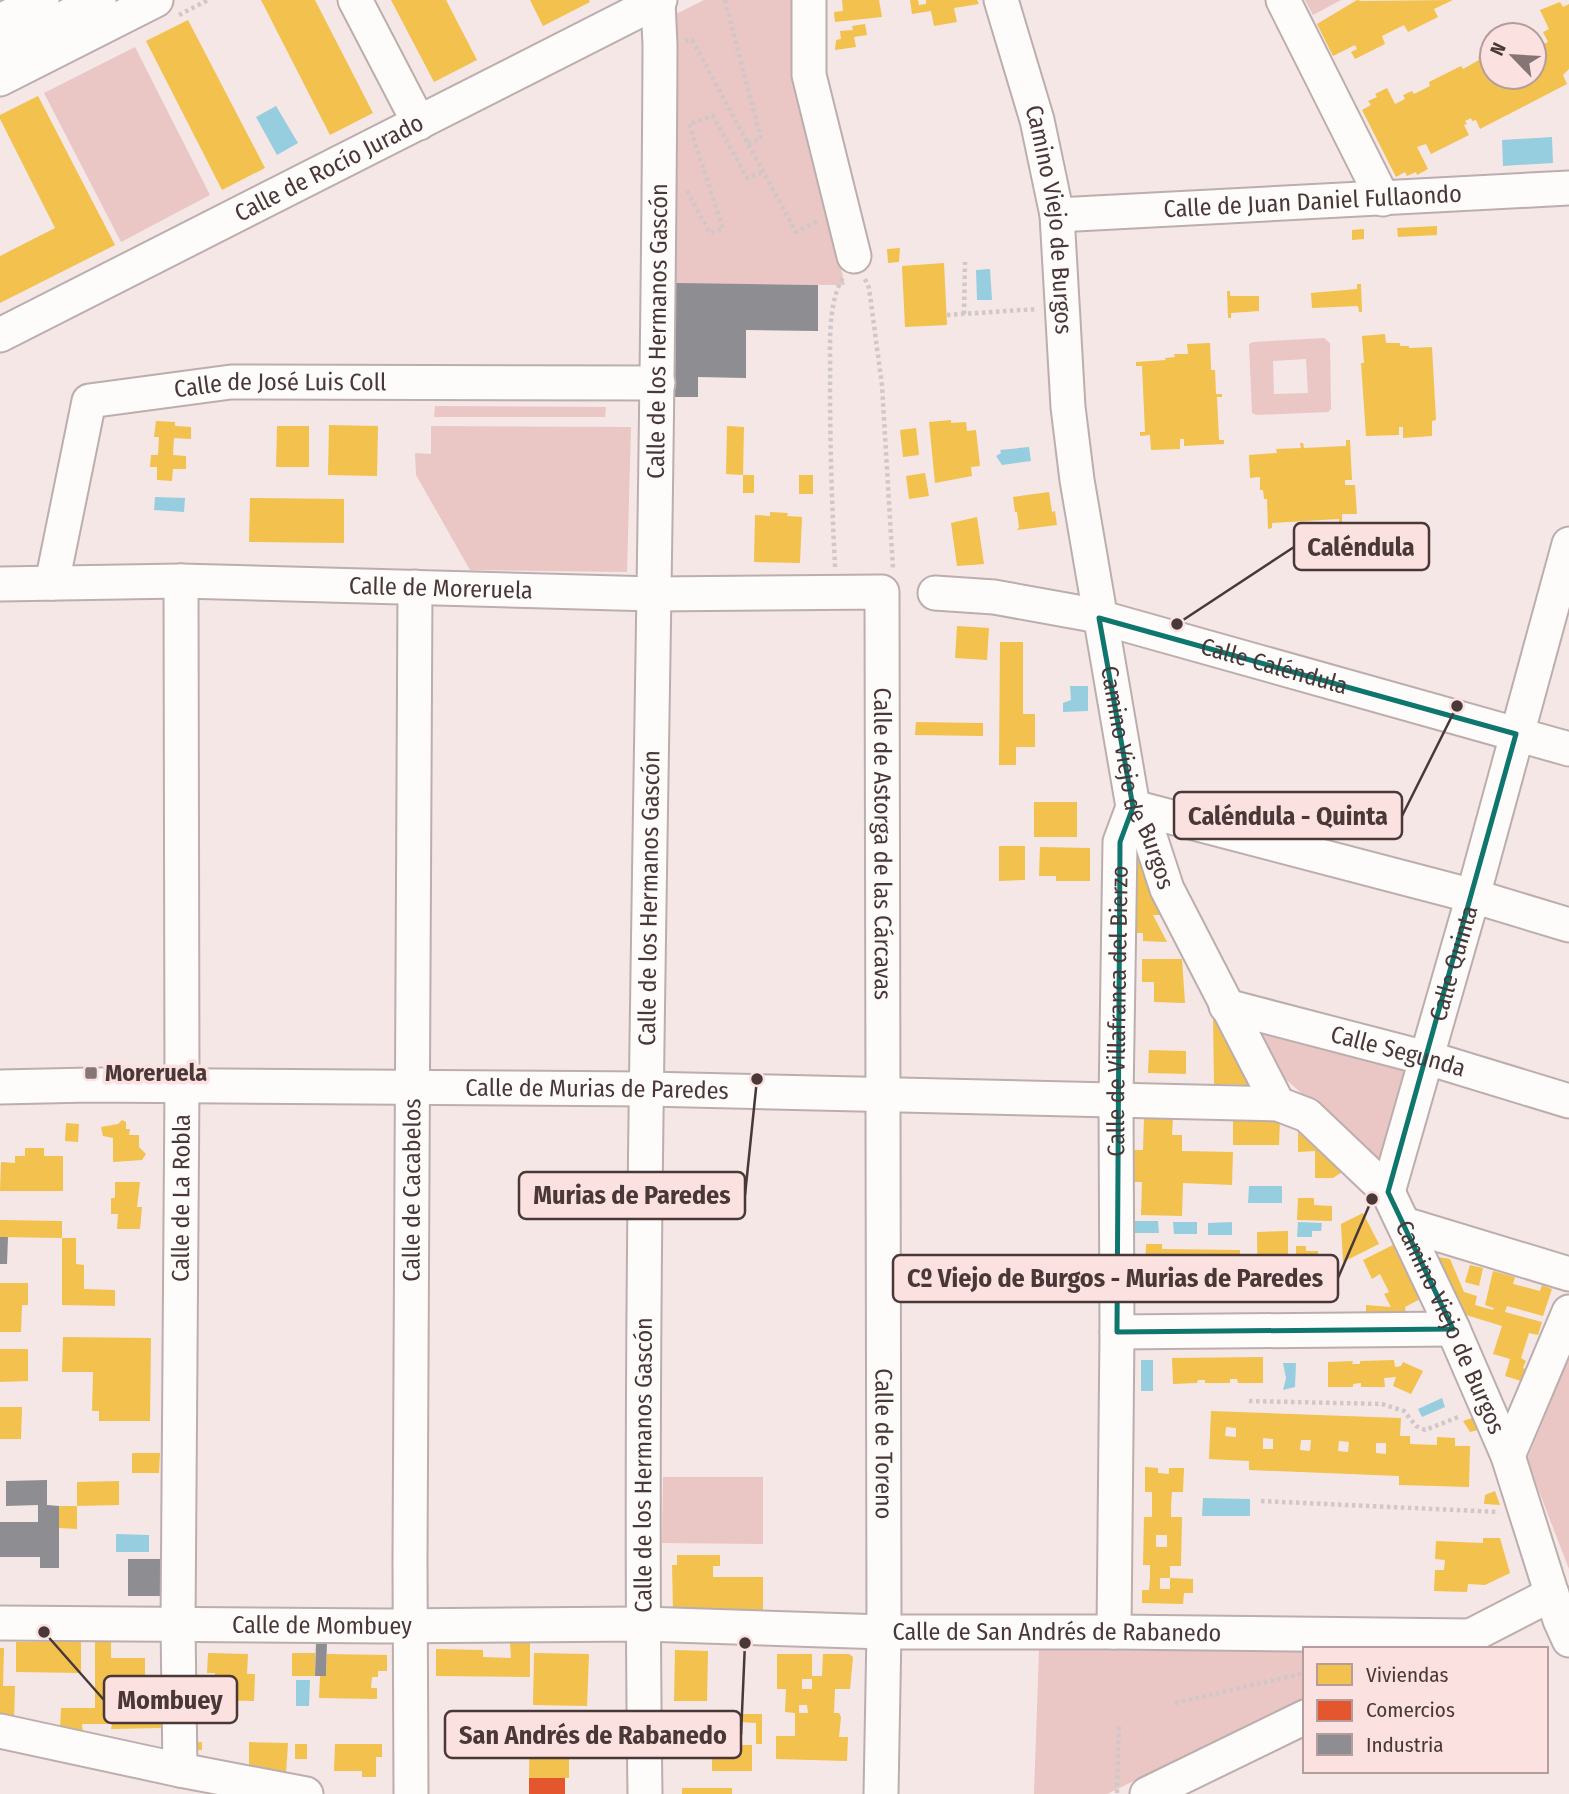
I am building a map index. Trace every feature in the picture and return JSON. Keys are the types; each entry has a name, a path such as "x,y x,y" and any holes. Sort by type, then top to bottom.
{"street":[{"path":"0,21 41,0"},
{"path":"0,51 99,0"},
{"path":"0,79 156,0"},
{"path":"355,0 419,123"},
{"path":"809,0 809,75 855,256"},
{"name":"Camino Viejo de Burgos","path":"1001,0 1037,120 1057,215 1068,407 1082,520 1133,807 1149,834 1167,889 1278,1104 1307,1115 1388,1192 1453,1329 1508,1456 1562,1621"},
{"path":"1283,0 1382,198"},
{"name":"Calle de Rocío Jurado","path":"0,335 659,1"},
{"name":"Calle de los Hermanos Gascón","path":"645,1794 643,1624 646,1089 658,383 659,1"},
{"name":"Calle de Juan Daniel Fullaondo","path":"1057,215 1569,188"},
{"name":"Calle de José Luis Coll","path":"52,583 89,401 232,382 658,383"},
{"name":"Calle Quinta","path":"1388,1192 1428,1059 1569,544"},
{"name":"Calle de Moreruela","path":"0,584 181,582 654,594 836,593 888,586"},
{"name":"Calle de La Robla","path":"180,1770 178,1626 181,582"},
{"name":"Calle de Astorga de las Cárcavas","path":"883,1096 888,586"},
{"name":"Calle de Cacabelos","path":"411,1794 415,587"},
{"name":"Calle Caléndula","path":"934,593 994,597 1099,618 1569,749"},
{"path":"1133,807 1473,896 1569,925"},
{"name":"Calle de Villafranca del Bierzo","path":"1114,1632 1120,842 1133,807"},
{"name":"Calle Segunda","path":"1226,1006 1428,1059 1569,1101"},
{"name":"Calle de Murias de Paredes","path":"0,1087 90,1085 646,1089 1278,1104"},
{"name":"Calle de Toreno","path":"881,1794 884,1632 883,1096"},
{"path":"1404,1224 1569,1273"},
{"path":"1508,1456 1569,1312"},
{"path":"1117,1332 1453,1329"},
{"path":"1458,1642 1562,1621"},
{"name":"Calle de Mombuey","path":"0,1623 178,1626 643,1624"},
{"name":"Calle de San Andrés de Rabanedo","path":"643,1624 884,1632 1114,1632 1458,1642"},
{"path":"1132,1793 1303,1718"},
{"path":"0,1731 306,1794"}],"path":[{"path":"725,0 761,139 748,143"},
{"path":"692,40 796,232 820,221"},
{"path":"687,190 710,233 723,229 690,124 713,116 747,178 764,172"},
{"path":"855,256 869,288 882,385 888,586"},
{"path":"964,314 965,262"},
{"path":"834,294 830,451 836,593"},
{"path":"947,315 1045,309"},
{"path":"1249,1401 1382,1404 1404,1411 1416,1426 1425,1430 1468,1413"},
{"path":"1261,1501 1502,1512"},
{"path":"1175,1703 1303,1673"},
{"path":"1119,1724 1132,1793"}],"highlighted area":[{"path":"1099,618 1516,734 1388,1192 1453,1329 1117,1332 1120,842 1133,807"}],"shaded area":[{"path":"704,0 791,0 793,78 845,285 673,284 676,14"},
{"path":"1305,0 1341,0 1313,15"},
{"path":"135,47 210,195 121,242 44,93"},
{"path":"1324,338 1330,343 1331,409 1328,412 1252,413 1249,344","holes":["1306,359 1308,393 1274,394 1273,361"]},
{"path":"435,406 606,407 605,417 434,417"},
{"path":"431,426 631,427 627,572 470,570 416,475 415,453 431,454"},
{"path":"1263,1031 1405,1070 1382,1161 1379,1162 1282,1076 1260,1037"},
{"path":"1569,1357 1569,1569 1527,1460"},
{"path":"663,1477 763,1477 763,1544 662,1543"},
{"path":"1039,1650 1303,1651 1303,1699 1107,1794 1034,1794"}],"water":[{"path":"276,106 298,143 277,155 256,117"},
{"path":"1552,137 1553,163 1503,166 1502,140"},
{"path":"990,269 992,300 977,300 976,270"},
{"path":"1029,447 1031,461 1002,465 996,456 1001,453 1000,450"},
{"path":"155,497 185,498 184,512 154,510"},
{"path":"1070,686 1088,686 1088,711 1063,712 1063,703 1071,700"},
{"path":"1249,1186 1282,1186 1282,1203 1248,1203"},
{"path":"1135,1221 1158,1221 1159,1233 1135,1233"},
{"path":"1173,1222 1197,1222 1197,1234 1174,1234"},
{"path":"1232,1222 1232,1235 1208,1235 1208,1223"},
{"path":"1298,1222 1322,1223 1321,1231 1312,1231 1312,1237 1297,1237"},
{"path":"1141,1360 1153,1360 1153,1391 1141,1391"},
{"path":"1283,1363 1296,1363 1295,1387 1283,1390 1286,1378"},
{"path":"1442,1398 1445,1407 1422,1417 1418,1409"},
{"path":"1203,1498 1250,1499 1250,1516 1202,1516"},
{"path":"116,1534 149,1535 149,1552 116,1552"},
{"path":"296,1680 310,1680 309,1706 296,1706"}],"building: Viviendas":[{"path":"261,0 315,0 373,113 330,135"},
{"path":"391,0 446,0 477,60 434,82"},
{"path":"530,0 589,0 590,2 543,26"},
{"path":"842,0 879,0 882,17 835,22 834,12 843,11"},
{"path":"910,0 918,0 919,5 926,4 926,0 977,0 979,4 954,8 957,22 934,26 931,11 912,14"},
{"path":"1357,0 1453,0 1434,9 1438,17 1408,32 1404,25 1382,36 1385,44 1355,59 1351,52 1357,49 1355,45 1333,56 1317,24"},
{"path":"1560,2 1563,7 1569,4 1569,69 1563,75 1567,84 1480,129 1476,120 1472,121 1471,118 1465,121 1469,135 1431,154 1426,144 1417,147 1428,169 1417,175 1416,172 1407,176 1405,172 1396,177 1362,110 1371,105 1368,101 1387,88 1395,104 1405,99 1403,95 1412,91 1414,94 1430,86 1429,82 1478,61 1478,91 1548,91 1549,29 1548,21 1545,21 1540,10"},
{"path":"188,20 265,168 222,190 146,41"},
{"path":"865,24 867,35 854,37 856,47 835,50 836,40 841,39 840,31 853,30 852,26"},
{"path":"38,96 115,245 0,303 0,256 55,228 0,119 0,115"},
{"path":"1437,226 1437,235 1398,237 1397,228"},
{"path":"1364,229 1364,239 1352,240 1352,230"},
{"path":"900,248 899,262 888,263 887,249"},
{"path":"944,263 947,325 905,327 902,266"},
{"path":"1357,284 1361,284 1362,312 1359,312 1358,306 1312,308 1311,293 1357,289"},
{"path":"1227,291 1230,291 1230,296 1259,296 1259,311 1231,313 1231,318 1228,318"},
{"path":"1385,334 1386,343 1400,343 1400,346 1409,348 1432,347 1436,420 1432,421 1432,436 1403,438 1403,427 1399,427 1399,435 1366,436 1362,336"},
{"path":"1210,343 1211,370 1215,370 1216,394 1222,394 1222,397 1217,397 1219,440 1224,440 1224,444 1184,446 1184,439 1180,439 1180,449 1151,450 1150,435 1140,436 1140,432 1145,432 1142,366 1136,366 1136,362 1166,360 1165,358 1175,357 1174,354 1188,354 1187,344"},
{"path":"951,420 951,423 966,422 967,431 976,430 980,466 971,467 972,476 935,483 929,422"},
{"path":"156,421 175,422 175,426 191,427 191,439 174,438 173,455 186,456 186,469 173,469 172,481 157,480 157,467 150,467 151,455 158,455 159,437 154,437"},
{"path":"329,425 378,426 377,476 328,475"},
{"path":"277,426 309,426 309,467 276,467"},
{"path":"727,426 744,427 743,475 726,474"},
{"path":"916,428 919,455 903,457 900,430"},
{"path":"1346,440 1350,440 1352,480 1345,480 1345,485 1355,485 1357,514 1342,514 1342,525 1339,525 1339,519 1272,523 1272,528 1268,529 1267,499 1264,499 1263,490 1260,490 1260,477 1250,478 1249,455 1277,453 1276,449 1301,448 1300,443 1303,443 1304,448 1346,446"},
{"path":"925,473 929,496 909,499 906,476"},
{"path":"743,475 754,475 754,493 743,493"},
{"path":"799,475 813,475 813,494 799,494"},
{"path":"1049,492 1057,525 1017,530 1019,527 1013,497"},
{"path":"250,498 344,499 344,543 249,542"},
{"path":"770,512 802,517 800,563 754,562 755,515 770,516"},
{"path":"977,517 984,564 957,566 951,523"},
{"path":"957,626 989,628 987,660 955,658"},
{"path":"1000,642 1023,642 1023,714 1035,714 1035,747 1016,747 1016,765 999,765"},
{"path":"916,722 983,723 983,736 915,735"},
{"path":"1034,802 1077,802 1077,837 1034,837"},
{"path":"999,846 1025,846 1025,880 999,881"},
{"path":"1139,846 1162,915 1153,915 1167,942 1143,941 1143,933 1134,933 1134,847"},
{"path":"1040,847 1090,848 1090,881 1056,881 1056,876 1039,876"},
{"path":"1142,959 1182,959 1185,1003 1154,1002 1154,982 1142,982"},
{"path":"1213,1017 1216,1018 1251,1085 1214,1084"},
{"path":"1149,1050 1186,1051 1186,1074 1148,1073"},
{"path":"1144,1117 1173,1118 1172,1135 1182,1135 1182,1151 1233,1152 1232,1185 1183,1183 1182,1216 1141,1215 1142,1182 1132,1182 1133,1150 1143,1150"},
{"path":"122,1120 126,1122 126,1129 130,1129 129,1135 139,1135 139,1147 146,1154 142,1160 113,1162 113,1138 103,1136 101,1127 118,1124"},
{"path":"1233,1120 1280,1120 1279,1145 1233,1145"},
{"path":"66,1123 79,1124 78,1142 65,1141"},
{"path":"1298,1132 1342,1172 1333,1178 1315,1178 1315,1151 1298,1152"},
{"path":"25,1148 44,1148 44,1156 63,1156 63,1191 0,1191 1,1162 15,1163 15,1156 25,1156"},
{"path":"115,1182 140,1182 137,1207 142,1207 140,1229 117,1229 118,1214 111,1214"},
{"path":"1298,1198 1314,1198 1314,1205 1332,1206 1332,1221 1297,1220"},
{"path":"1363,1213 1379,1244 1343,1262 1341,1224"},
{"path":"0,1220 62,1221 62,1238 0,1237"},
{"path":"1288,1231 1288,1301 1258,1301 1257,1232"},
{"path":"62,1238 76,1238 76,1264 84,1265 84,1289 115,1290 115,1306 62,1305"},
{"path":"1146,1244 1162,1244 1162,1249 1240,1250 1240,1277 1228,1277 1228,1272 1220,1272 1219,1298 1207,1297 1207,1277 1195,1277 1195,1272 1186,1272 1185,1297 1161,1297 1161,1278 1145,1277"},
{"path":"1393,1245 1420,1299 1405,1307 1406,1314 1366,1314 1366,1305 1391,1307 1384,1294 1389,1292 1380,1274 1372,1279 1363,1260"},
{"path":"1296,1246 1306,1246 1306,1251 1318,1251 1318,1270 1325,1270 1322,1298 1296,1298"},
{"path":"1438,1257 1450,1259 1464,1292 1477,1296 1475,1305 1493,1310 1494,1308 1485,1305 1493,1271 1515,1277 1513,1284 1540,1291 1542,1285 1552,1289 1543,1316 1507,1306 1505,1312 1542,1322 1538,1335 1529,1333 1521,1358 1526,1361 1523,1368 1526,1369 1521,1381 1505,1376 1510,1359 1493,1354 1502,1326 1466,1315"},
{"path":"1470,1265 1483,1268 1479,1286 1465,1282"},
{"path":"0,1283 28,1283 28,1305 22,1305 21,1332 0,1332"},
{"path":"63,1337 151,1338 150,1421 99,1421 99,1411 92,1411 93,1372 62,1372"},
{"path":"0,1349 28,1349 28,1381 0,1382"},
{"path":"1263,1357 1263,1383 1238,1383 1237,1379 1230,1379 1230,1383 1205,1383 1205,1380 1198,1380 1197,1383 1173,1384 1172,1358"},
{"path":"1394,1360 1395,1367 1401,1366 1403,1362 1423,1371 1411,1394 1393,1386 1396,1377 1384,1378 1385,1387 1361,1387 1361,1383 1353,1384 1353,1387 1328,1387 1328,1362 1353,1361 1352,1364 1360,1364 1360,1361"},
{"path":"0,1407 22,1407 21,1439 0,1439"},
{"path":"1211,1411 1401,1418 1400,1436 1410,1436 1410,1444 1437,1445 1437,1437 1455,1438 1455,1446 1470,1446 1469,1487 1399,1485 1399,1476 1249,1470 1249,1461 1209,1459","holes":["1226,1427 1236,1428 1236,1437 1225,1436","1263,1438 1273,1439 1273,1449 1263,1449","1301,1440 1311,1440 1310,1451 1300,1450","1339,1441 1349,1442 1348,1452 1338,1451","1376,1443 1386,1443 1386,1454 1376,1453"]},
{"path":"1475,1417 1478,1430 1470,1432 1463,1421"},
{"path":"132,1453 160,1453 159,1473 132,1473"},
{"path":"1145,1467 1158,1468 1158,1473 1169,1474 1169,1468 1184,1468 1183,1492 1172,1492 1171,1505 1171,1517 1182,1517 1181,1566 1170,1566 1170,1578 1193,1579 1193,1593 1184,1593 1183,1604 1142,1603 1142,1590 1149,1590 1150,1578 1150,1565 1143,1565 1144,1517 1152,1517 1152,1492 1145,1492","holes":["1156,1535 1167,1535 1167,1547 1156,1547","1160,1578 1170,1578 1170,1589 1160,1589"]},
{"path":"119,1481 119,1505 77,1506 77,1482"},
{"path":"1495,1491 1500,1505 1484,1504 1485,1495"},
{"path":"59,1506 77,1506 77,1529 59,1528"},
{"path":"1483,1538 1500,1538 1510,1573 1485,1585 1468,1584 1467,1592 1434,1591 1435,1570 1444,1570 1445,1560 1435,1559 1436,1541 1483,1543"},
{"path":"677,1555 720,1555 720,1566 713,1566 713,1577 763,1577 763,1611 673,1610 672,1565 677,1565"},
{"path":"95,1641 111,1641 111,1658 145,1658 145,1708 160,1708 161,1728 111,1729 112,1724 82,1724 83,1734 60,1729 61,1708 95,1708","holes":["112,1691 128,1691 128,1708 112,1708"]},
{"path":"16,1642 81,1642 81,1673 16,1672"},
{"path":"510,1643 530,1643 530,1677 436,1676 436,1649 483,1650 483,1657 511,1658"},
{"path":"0,1648 4,1648 3,1686 15,1686 14,1720 0,1717"},
{"path":"675,1650 708,1651 707,1701 674,1701"},
{"path":"208,1653 248,1654 247,1674 255,1674 254,1701 211,1700 215,1673 207,1673"},
{"path":"292,1653 315,1653 315,1676 292,1676"},
{"path":"534,1653 589,1654 587,1706 533,1705"},
{"path":"327,1654 387,1655 387,1671 378,1671 378,1677 372,1677 371,1688 377,1688 377,1699 319,1698 320,1676 326,1676"},
{"path":"777,1654 812,1654 812,1676 822,1676 823,1654 849,1654 853,1657 850,1689 835,1689 834,1713 839,1713 841,1717 839,1737 848,1737 847,1761 776,1759 776,1736 795,1736 795,1713 785,1712 786,1689 777,1689","holes":["802,1679 812,1679 812,1689 802,1689","799,1705 807,1705 808,1713 799,1713"]},
{"path":"530,1710 582,1710 569,1723 569,1778 529,1778"},
{"path":"741,1714 762,1714 762,1744 756,1744 756,1723 740,1722"},
{"path":"680,1721 714,1721 715,1730 720,1731 720,1745 752,1745 752,1771 712,1771 712,1758 672,1758 672,1745 680,1745"},
{"path":"194,1742 202,1742 202,1750 194,1750"},
{"path":"249,1742 288,1743 286,1774 249,1768"},
{"path":"295,1744 307,1744 307,1759 295,1759"},
{"path":"335,1744 382,1744 382,1757 376,1757 376,1777 362,1777 362,1771 334,1771"},
{"path":"682,1788 732,1788 732,1794 682,1794"}],"building: Comercios":[{"path":"529,1778 565,1778 565,1794 529,1794"}],"building: Industria":[{"path":"676,283 818,285 818,331 746,330 746,378 698,377 698,397 675,397"},
{"path":"0,1237 8,1237 7,1264 0,1264"},
{"path":"47,1480 47,1505 59,1506 59,1568 40,1568 40,1557 0,1557 0,1522 38,1522 38,1505 6,1506 6,1481"},
{"path":"128,1559 160,1559 160,1596 128,1596"},
{"path":"316,1642 327,1642 326,1676 315,1676"}],"place":[{"name":"Caléndula","path":"1177,624"},
{"name":"Caléndula - Quinta","path":"1457,706"},
{"name":"Moreruela","path":"91,1073"},
{"name":"Murias de Paredes","path":"757,1079"},
{"name":"Cº Viejo de Burgos - Murias de Paredes","path":"1372,1199"},
{"name":"Mombuey","path":"44,1632"},
{"name":"San Andrés de Rabanedo","path":"745,1643"}]}
